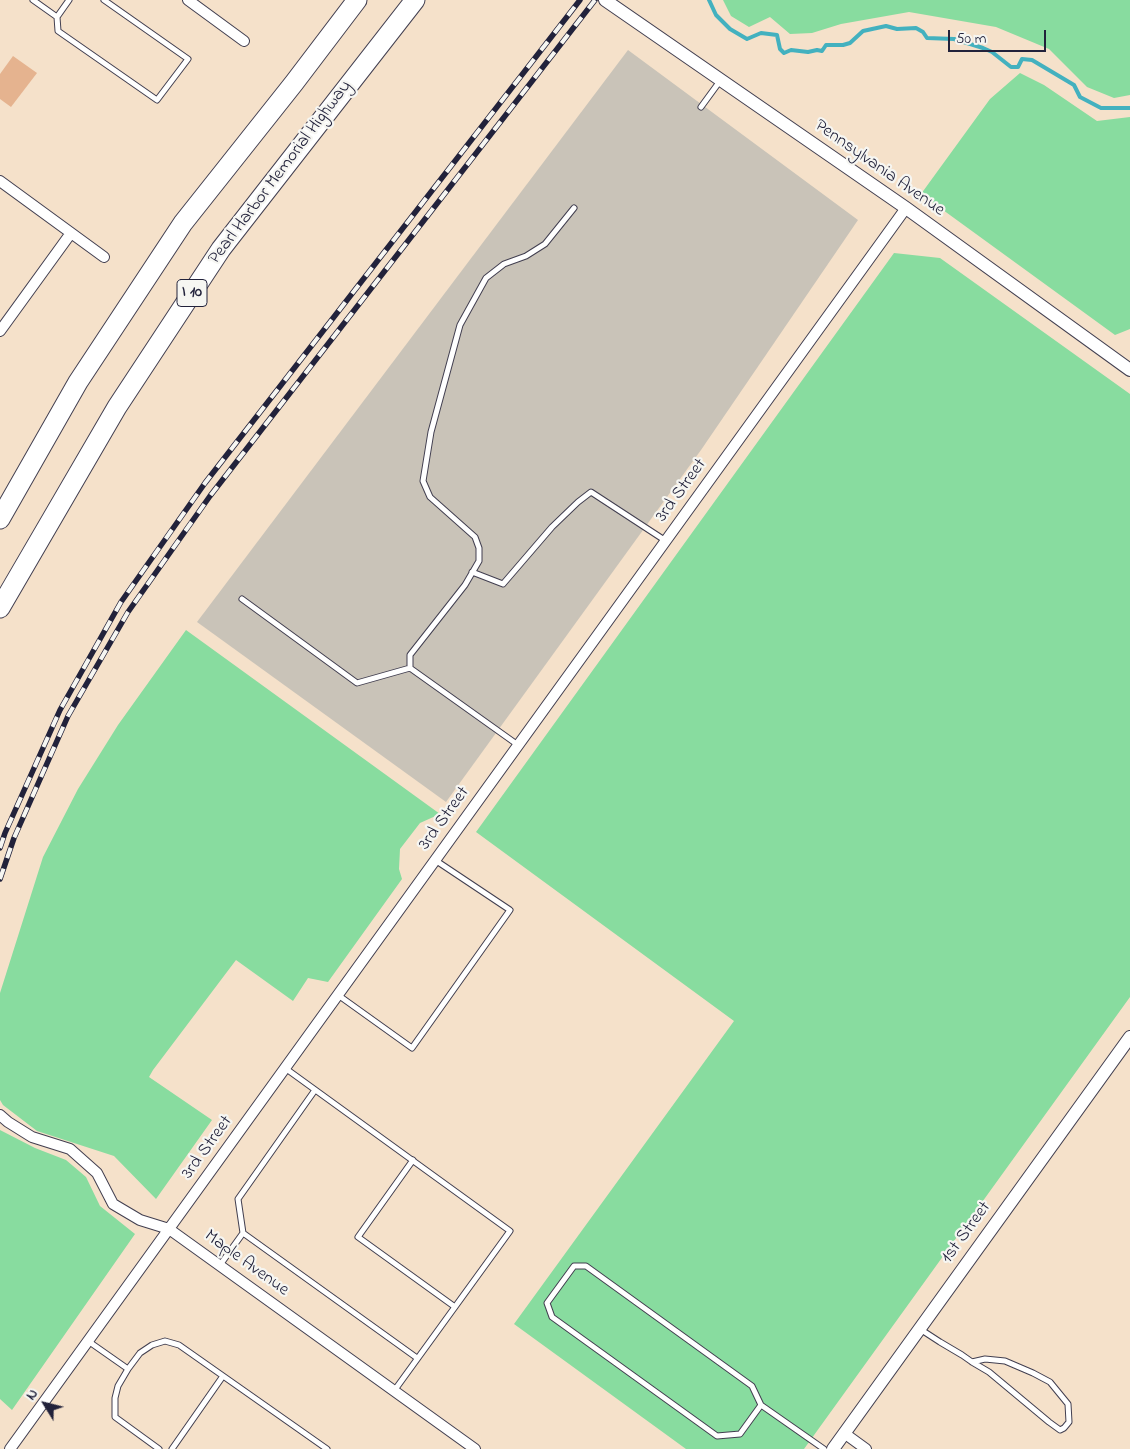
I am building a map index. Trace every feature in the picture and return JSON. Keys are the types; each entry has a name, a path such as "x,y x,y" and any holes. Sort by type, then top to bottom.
{"highway":[{"name":"I 10","path":"0,519 78,382 183,223 357,0"},
{"name":"Pearl Harbor Memorial Highway","path":"0,608 117,407 221,249 415,0"}],"street":[{"path":"188,0 244,41"},
{"name":"Pennsylvania Avenue","path":"605,0 906,208 1130,370"},
{"path":"0,181 104,257"},
{"name":"3rd Street","path":"10,1449 906,208"},
{"path":"0,331 71,232"},
{"name":"1st Street","path":"833,1449 1130,1037"},
{"name":"Maple Avenue","path":"0,1114 8,1122 32,1137 70,1149 97,1173 113,1204 140,1220 169,1229 475,1449"},
{"path":"844,1433 866,1449"}],"lane":[{"path":"33,0 57,17"},
{"path":"70,0 57,17 58,31 157,100 188,60 104,0"},
{"path":"701,107 720,80"},
{"path":"410,668 410,655 464,585 479,561 479,548 475,537 430,497 423,481 431,432 460,325 486,278 504,264 526,256 544,244 574,208"},
{"path":"472,572 503,584 552,527 578,502 592,492 666,541"},
{"path":"242,599 356,683 410,668"},
{"path":"410,668 519,745"},
{"path":"338,995 412,1048 510,910 435,860"},
{"path":"286,1068 510,1231 394,1391"},
{"path":"220,1266 243,1233 238,1199 315,1090"},
{"path":"413,1160 358,1237 455,1307"},
{"path":"243,1233 417,1358"},
{"path":"761,1405 740,1434 717,1436 552,1317 547,1303 574,1266 586,1266 752,1386 761,1405 824,1449"},
{"path":"920,1328 972,1362 989,1372 1060,1430 1069,1422 1068,1404 1050,1382 1005,1361 985,1360 972,1362"},
{"path":"88,1341 128,1369"},
{"path":"159,1449 115,1417 115,1398 118,1386 140,1353 165,1341 179,1344 327,1449"},
{"path":"172,1449 223,1376"}],"shaded area":[{"path":"628,50 858,220 701,450 446,802 197,622"}],"green space":[{"path":"723,0 1130,0 1130,95 1114,98 1087,87 1049,49 996,27 909,12 841,24 812,33 790,34 770,17 749,27 731,16"},
{"path":"1020,73 1044,85 1097,121 1130,117 1130,329 1115,335 921,194 990,99"},
{"path":"894,253 940,258 1130,394 1130,997 804,1449 686,1449 514,1324 734,1021 476,832"},
{"path":"186,630 440,814 420,823 400,849 399,869 402,879 328,982 308,978 293,1001 236,960 153,1070 149,1077 212,1120 156,1199 114,1156 37,1131 3,1105 0,1100 0,993 43,857 78,789 118,725"},
{"path":"0,1130 35,1148 66,1160 86,1177 100,1206 135,1234 12,1410 0,1399"}],"building":[{"path":"13,56 37,73 11,107 0,99 0,74"}],"waterway":[{"path":"709,0 716,15 730,29 747,39 761,33 777,35 780,49 784,53 791,50 822,51 826,45 850,43 863,31 886,26 897,29 916,28 923,32 927,38 954,39 983,48 992,52 1011,67 1018,67 1022,59 1032,60 1074,85 1080,97 1101,108 1130,108"}],"railway":[{"path":"0,848 60,710 121,602 205,483 580,0"},
{"path":"0,879 14,838 68,716 128,612 210,496 595,0"}]}
